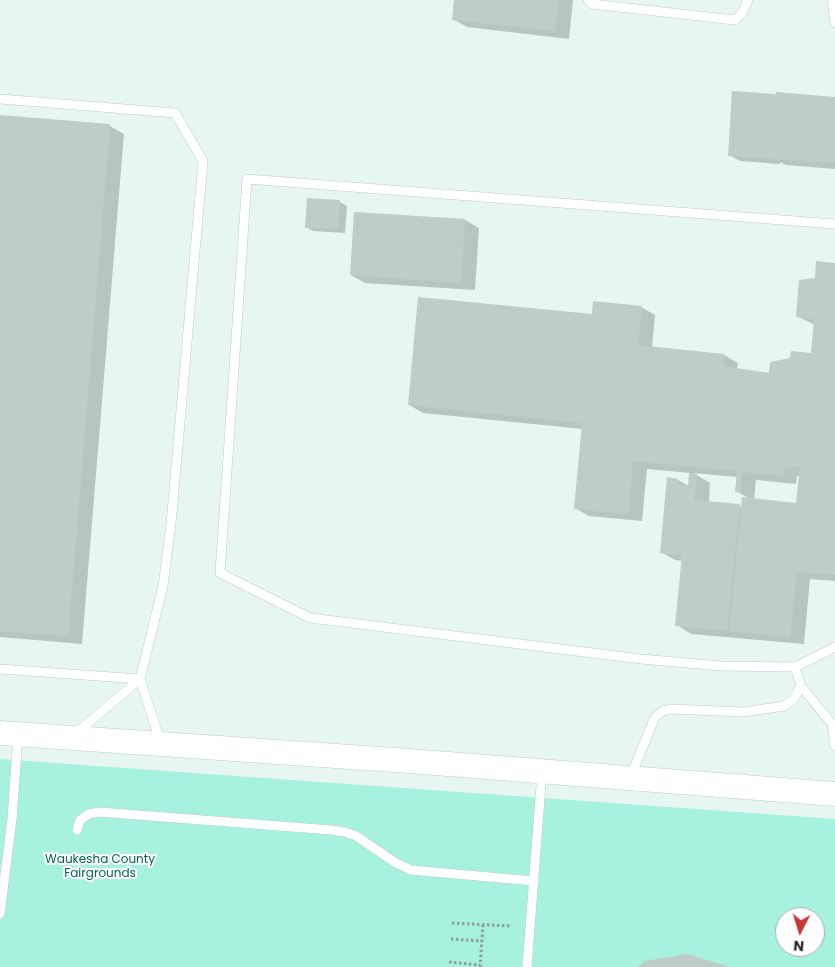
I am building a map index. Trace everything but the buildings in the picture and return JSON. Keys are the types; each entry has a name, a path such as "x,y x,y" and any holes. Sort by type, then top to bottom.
{"street":[{"path":"9,734 542,771 835,794"}],"lane":[{"path":"588,0 592,4 735,20 744,12 748,0"},
{"path":"832,0 835,23"},
{"path":"0,99 175,113 203,161 171,524 163,586 140,679 162,745"},
{"path":"835,224 247,179 220,573 310,618 641,658 721,666 795,667 835,647"},
{"path":"795,667 801,686 834,724 835,746"},
{"path":"0,670 140,679"},
{"path":"70,738 140,679"},
{"path":"630,778 655,717 663,711 670,709 744,712 784,706 794,699 801,686"},
{"path":"0,914 12,819 9,734"},
{"path":"527,967 542,771"},
{"path":"77,830 80,820 89,814 99,812 331,830 346,832 356,836 396,863 411,870 534,882"}],"path":[{"path":"452,923 510,926"},
{"path":"449,962 480,966 483,925"},
{"path":"451,939 482,941"}],"green space":[{"name":"Waukesha County Fairgrounds","path":"0,759 835,819 835,967 0,967"}]}
